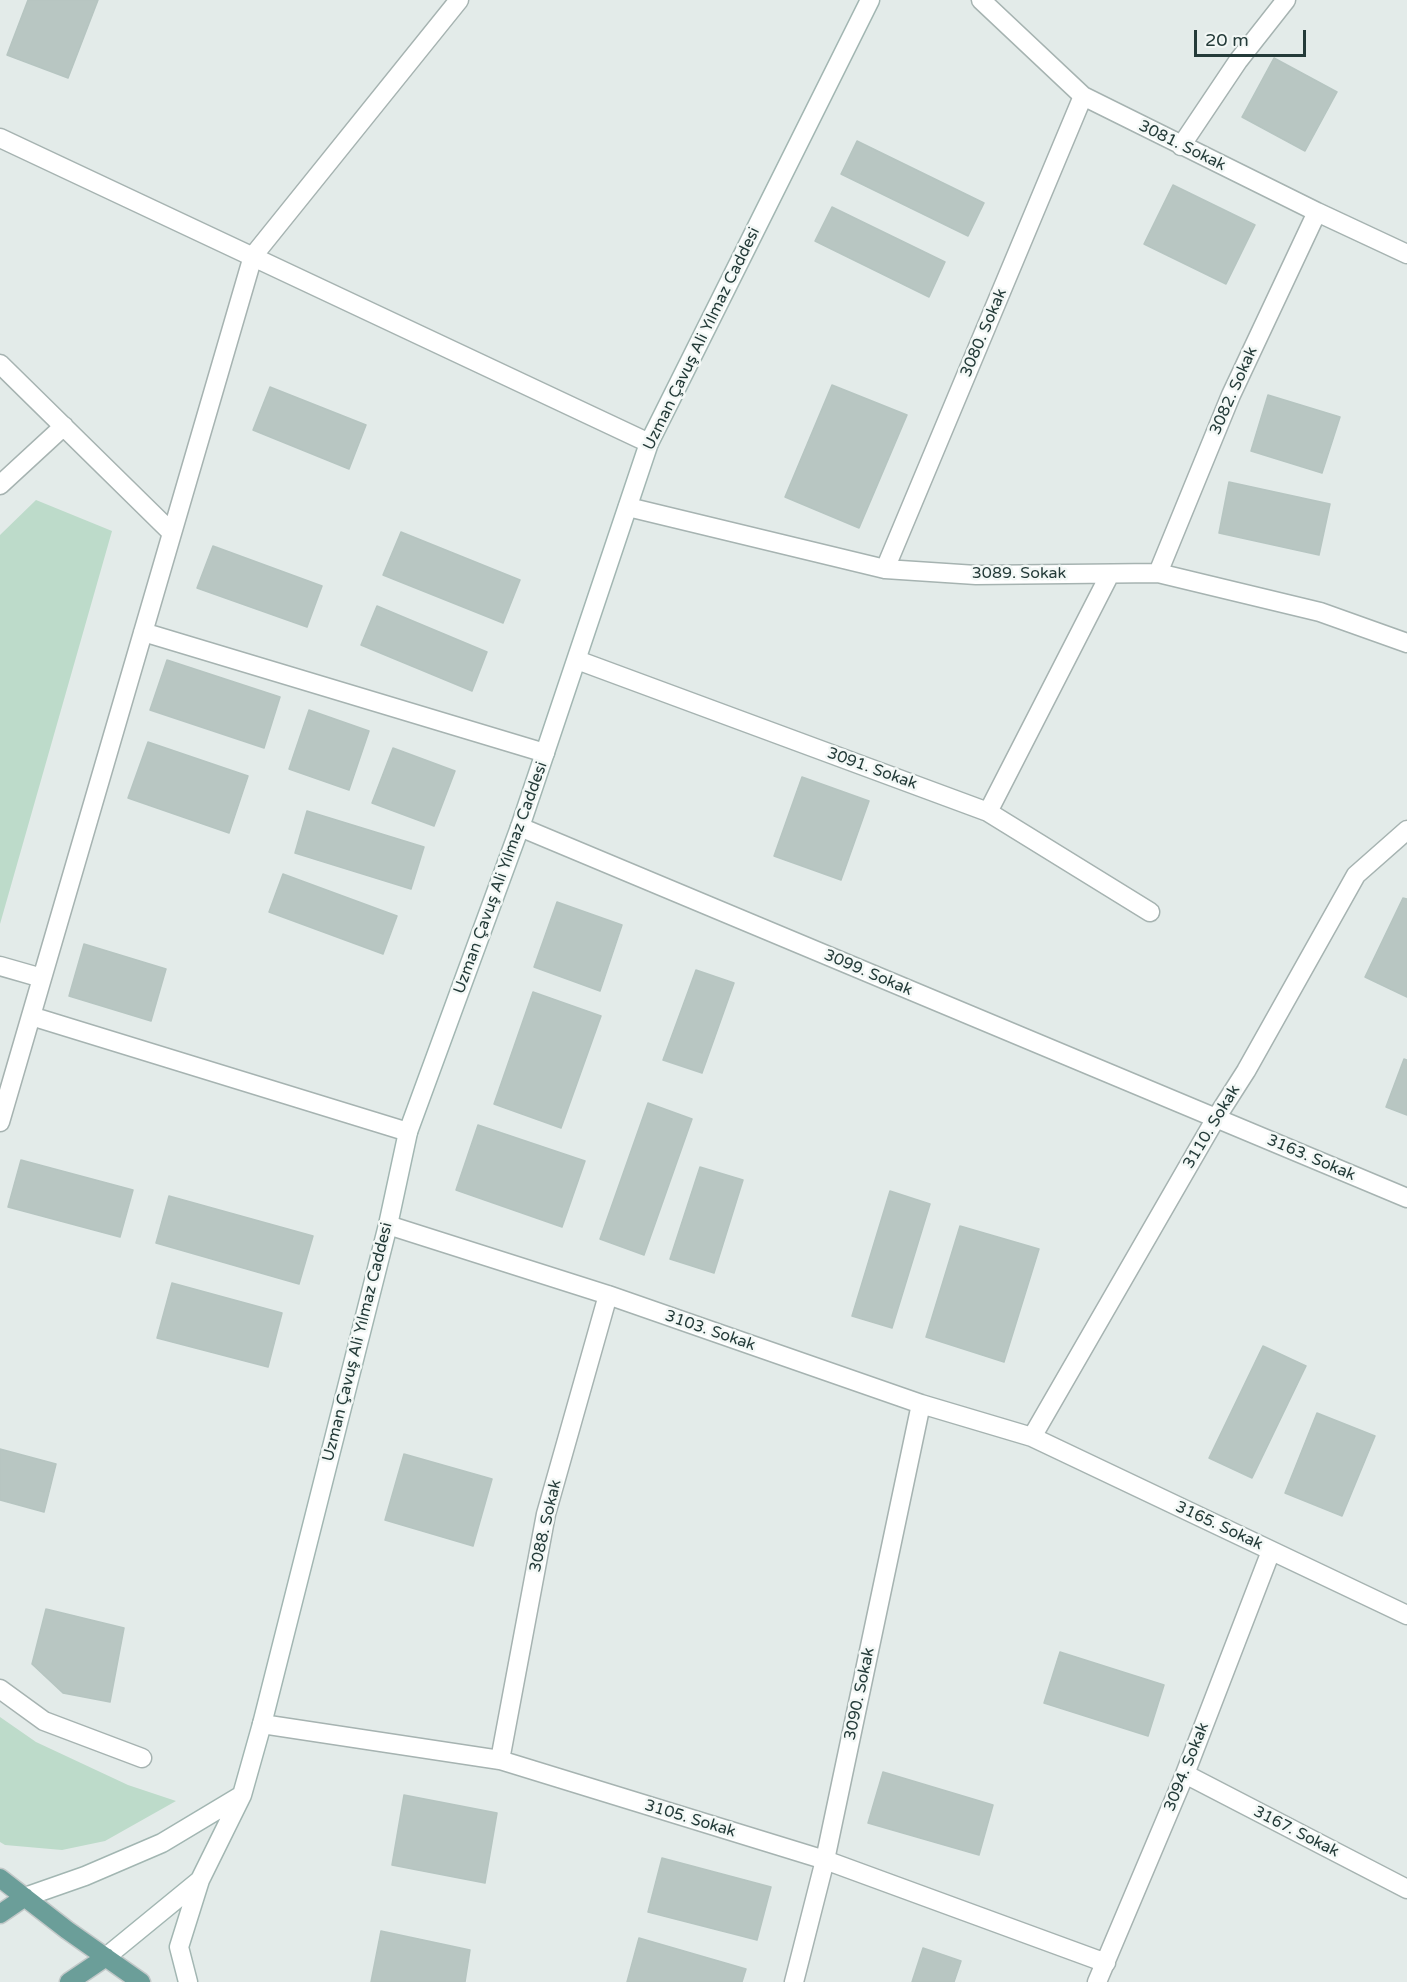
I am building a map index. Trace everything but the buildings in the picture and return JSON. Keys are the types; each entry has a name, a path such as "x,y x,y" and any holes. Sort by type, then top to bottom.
{"main road":[{"path":"0,1878 141,1982"},
{"path":"0,1914 25,1897"},
{"path":"69,1982 106,1957"}],"street":[{"path":"0,1121 253,256 459,0"},
{"name":"Uzman Çavuş Ali Yılmaz Caddesi","path":"188,1982 179,1947 200,1880 242,1795 262,1725 388,1225 408,1132 520,827 649,443 870,0"},
{"name":"3081. Sokak","path":"981,0 1083,96 1181,146 1407,254"},
{"path":"1181,146 1238,61 1286,0"},
{"name":"3080. Sokak","path":"885,569 1083,96"},
{"path":"0,138 649,443"},
{"name":"3082. Sokak","path":"1158,573 1231,395 1317,212"},
{"path":"0,364 172,533"},
{"path":"0,485 64,426"},
{"name":"3089. Sokak","path":"628,507 885,569 976,575 1158,573 1320,612 1407,643"},
{"path":"988,812 1110,574"},
{"path":"143,632 545,753"},
{"name":"3091. Sokak","path":"577,660 988,812 1150,912"},
{"name":"3099. Sokak","path":"520,827 1216,1118"},
{"name":"3110. Sokak","path":"1032,1437 1216,1118 1246,1071 1356,875 1407,830"},
{"path":"0,966 42,978"},
{"path":"31,1016 408,1132"},
{"name":"3163. Sokak","path":"1216,1118 1407,1198"},
{"name":"3103. Sokak","path":"388,1225 608,1295 921,1404 1032,1437"},
{"name":"3088. Sokak","path":"500,1760 546,1514 608,1295"},
{"name":"3090. Sokak","path":"794,1982 825,1860 921,1404"},
{"name":"3165. Sokak","path":"1032,1437 1407,1615"},
{"name":"3094. Sokak","path":"1097,1982 1185,1774 1271,1551"},
{"path":"0,1689 44,1721 142,1758"},
{"name":"3105. Sokak","path":"262,1725 500,1760 825,1860 1106,1962"},
{"name":"3167. Sokak","path":"1185,1774 1407,1889"},
{"path":"25,1897 85,1876 162,1843 242,1795"},
{"path":"106,1957 200,1880"}],"green space":[{"path":"36,500 112,531 0,924 0,535"},
{"path":"0,1717 36,1742 128,1785 176,1801 105,1841 62,1850 5,1845 0,1842"}]}
